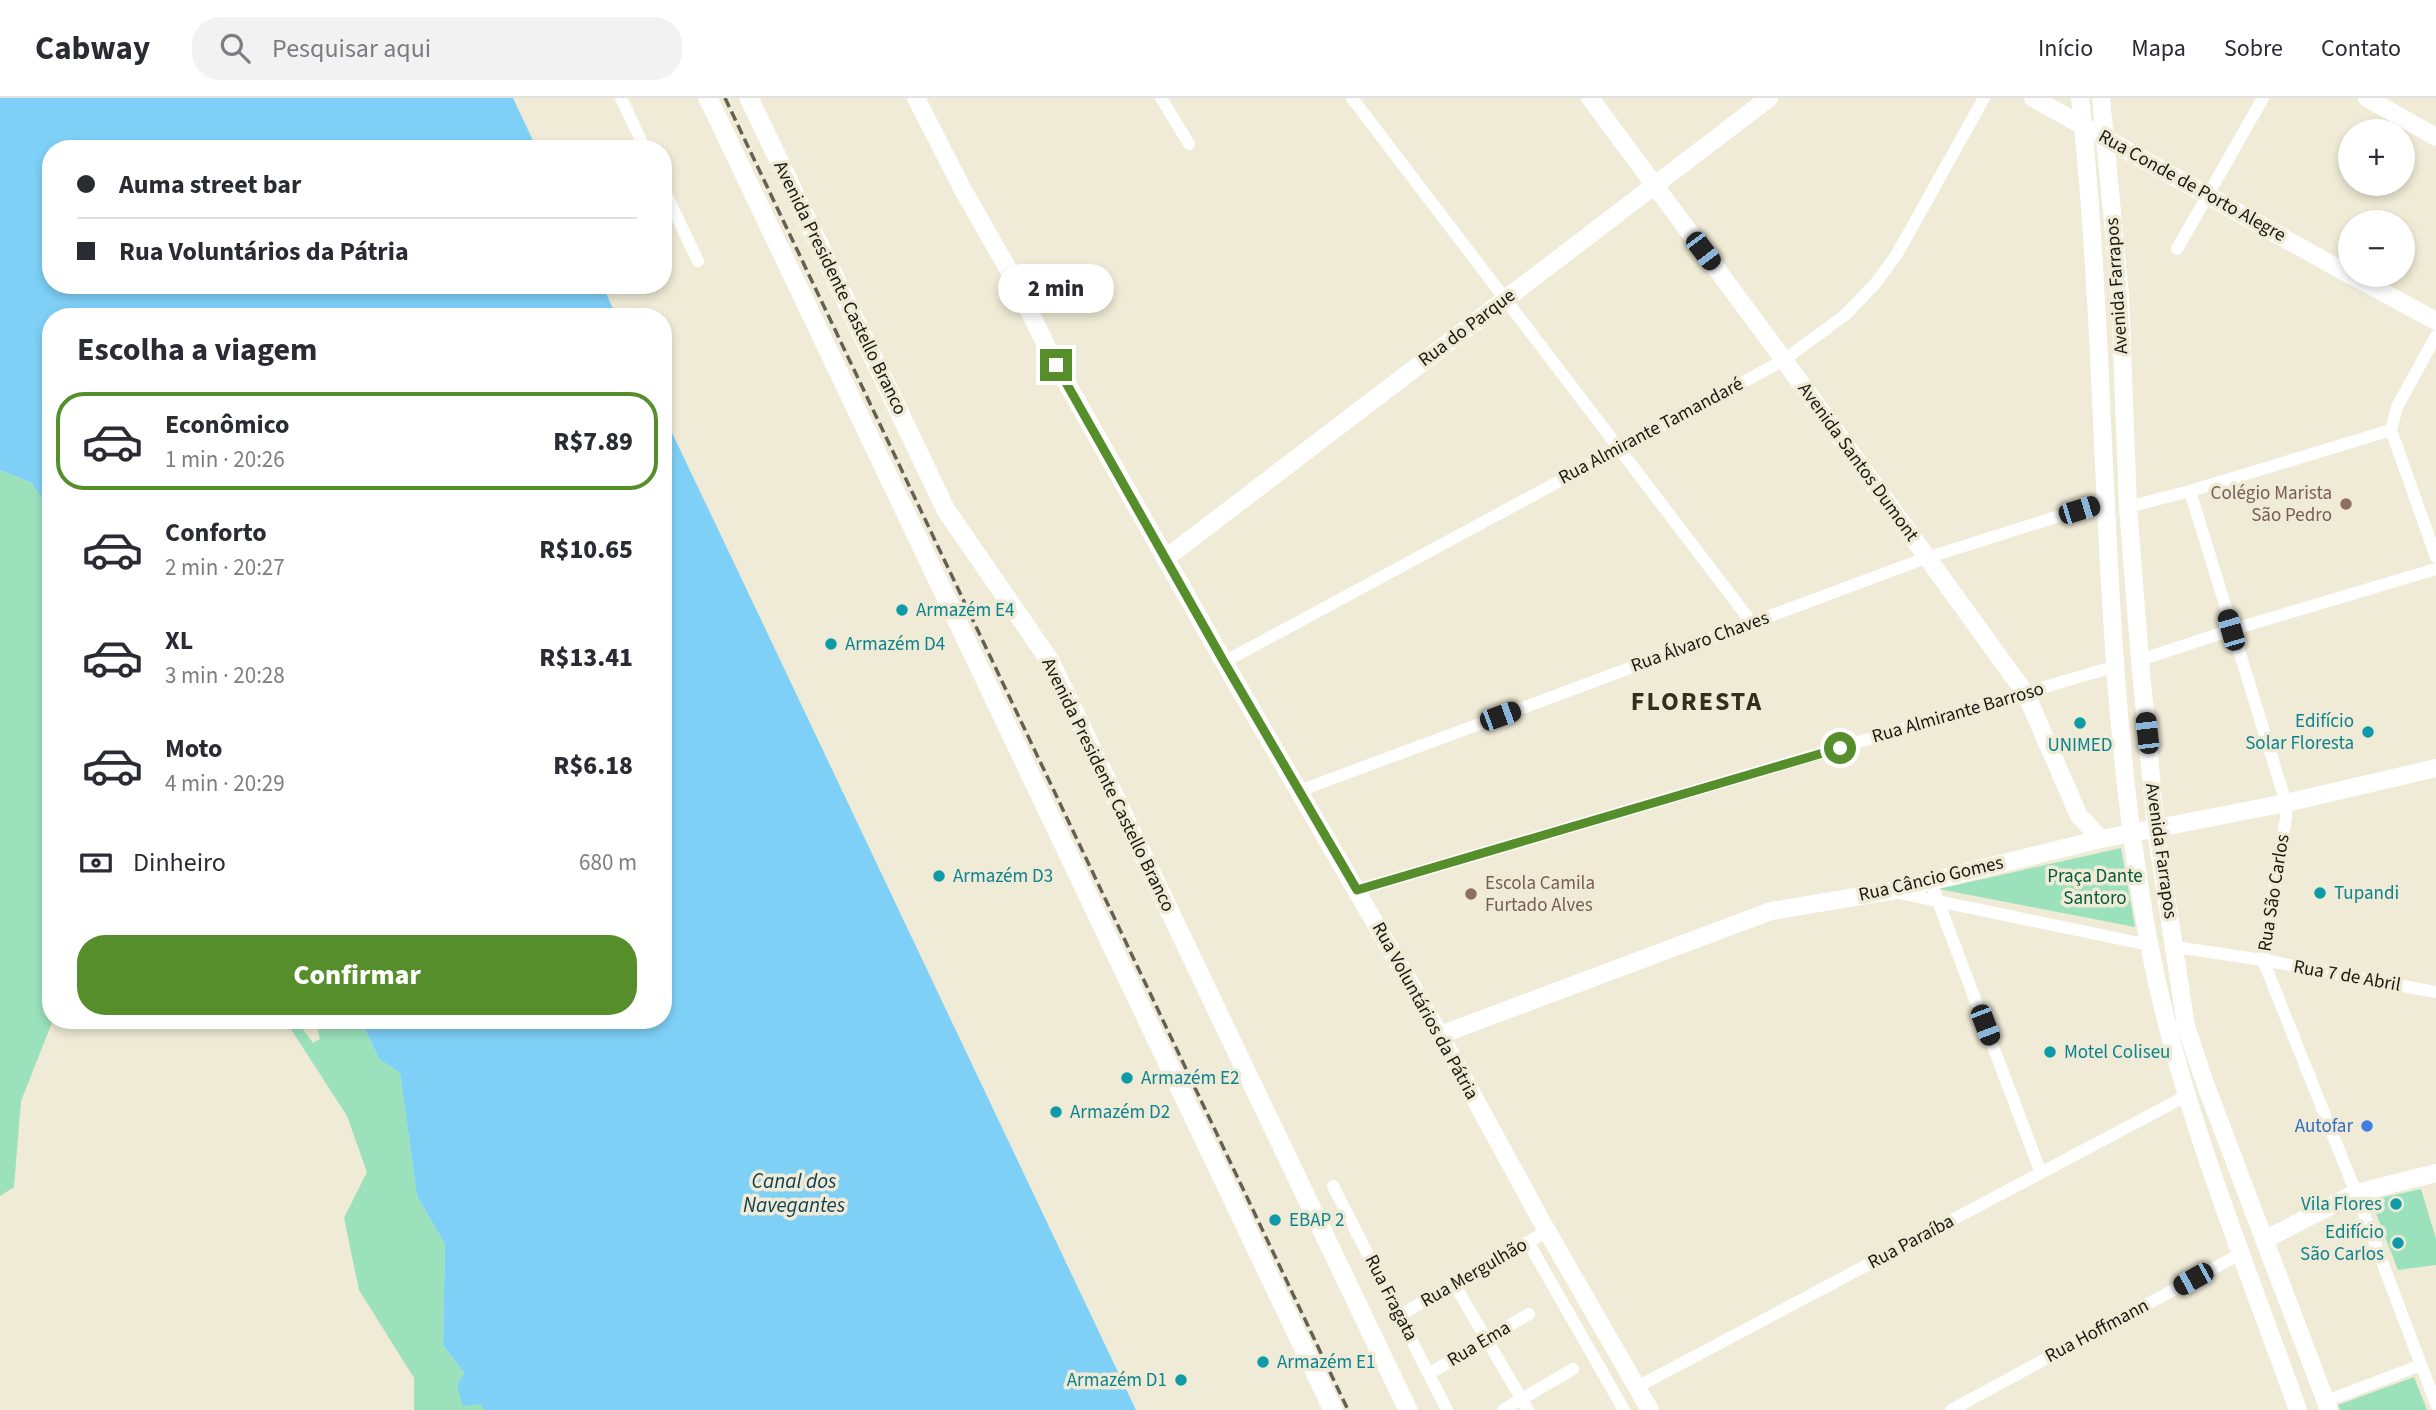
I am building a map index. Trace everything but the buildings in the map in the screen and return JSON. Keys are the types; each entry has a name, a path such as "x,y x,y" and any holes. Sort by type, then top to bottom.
{"main road":[{"name":"Avenida Presidente Castello Branco","path":"708,98 1333,1410"},
{"name":"Avenida Presidente Castello Branco","path":"749,98 946,510 1050,662 1408,1410"},
{"name":"Rua Voluntários da Pátria","path":"916,98 962,188 1012,276 1051,355 1224,662 1440,1035 1650,1410"},
{"name":"Avenida Santos Dumont","path":"1590,98 2026,694 2079,816 2101,839"},
{"name":"Rua do Parque","path":"1166,558 1769,98"},
{"name":"Rua Conde de Porto Alegre","path":"2033,98 2338,268"},
{"name":"Avenida Farrapos","path":"2080,98 2096,297 2104,502 2116,666 2132,834 2150,945 2186,1096 2298,1410"},
{"name":"Avenida Farrapos","path":"2101,98 2120,295 2127,507 2140,660 2156,830 2186,1027 2328,1405"},
{"path":"2367,98 2436,137"},
{"name":"Rua Conde de Porto Alegre","path":"2372,287 2436,321"},
{"name":"Rua Câncio Gomes","path":"1440,1035 1771,911 1891,891 2101,839 2286,803 2436,768"},
{"path":"2264,1240 2356,1192 2436,1173"}],"street":[{"path":"621,98 641,140"},
{"path":"1161,98 1189,144"},
{"path":"1352,98 1752,623"},
{"name":"Rua Almirante Tamandaré","path":"1224,662 1784,360 1845,315 1875,284 1897,254 1983,98"},
{"path":"2177,249 2263,98"},
{"path":"672,207 698,261"},
{"path":"2436,336 2397,407 2391,430 2436,557"},
{"path":"2127,507 2190,491 2391,430"},
{"name":"Rua São Carlos","path":"2190,491 2286,803 2286,818 2263,961 2356,1192 2436,1404"},
{"name":"Rua Álvaro Chaves","path":"1299,791 1926,558 2104,502"},
{"path":"2140,660 2436,569"},
{"name":"Rua Almirante Barroso","path":"1357,890 2116,666"},
{"path":"1930,880 2041,1173"},
{"path":"1891,891 2150,945"},
{"name":"Rua 7 de Abril","path":"2175,947 2436,992"},
{"name":"Rua Paraíba","path":"1637,1387 2186,1096"},
{"name":"Rua Fragata","path":"1333,1186 1447,1410"},
{"name":"Rua Mergulhão","path":"1400,1315 1547,1230"},
{"path":"1528,1242 1624,1410"},
{"name":"Rua Hoffmann","path":"1951,1410 2242,1253"},
{"path":"1454,1284 1525,1405"},
{"name":"Rua Ema","path":"1429,1374 1529,1314"},
{"path":"2328,1405 2421,1365"},
{"path":"1503,1410 1525,1405 1573,1369"}],"green space":[{"path":"0,470 32,483 42,499 42,1029 49,1029 21,1101 14,1187 0,1196"},
{"name":"Praça Dante Santoro","path":"2121,848 2135,927 1939,889"},
{"path":"291,1029 303,1029 313,1043 320,1039 317,1029 365,1029 379,1059 400,1073 417,1196 445,1244 443,1345 464,1373 485,1410 414,1410 414,1378 359,1290 344,1218 367,1172 347,1116"},
{"name":"Vila Flores","path":"2421,1189 2436,1239 2436,1265 2398,1270 2371,1200"},
{"path":"2414,1377 2427,1410 2340,1410 2338,1405"}],"water":[{"path":"0,98 513,98 533,140 42,140 42,294 606,294 613,308 42,308 42,499 32,483 0,470"},
{"name":"Canal dos Navegantes","path":"672,433 1136,1410 485,1410 480,1404 463,1406 457,1386 464,1373 443,1345 445,1244 417,1196 400,1073 379,1059 365,1029 672,1029"}],"railway":[{"path":"725,98 1348,1410"}],"place":[{"name":"Colégio Marista São Pedro","path":"2346,504"},
{"name":"Armazém E4","path":"902,610"},
{"name":"Armazém D4","path":"831,644"},
{"name":"UNIMED","path":"2080,723"},
{"name":"Edifício Solar Floresta","path":"2368,732"},
{"name":"Armazém D3","path":"939,876"},
{"name":"Tupandi","path":"2320,893"},
{"name":"Escola Camila Furtado Alves","path":"1471,894"},
{"name":"Motel Coliseu","path":"2050,1052"},
{"name":"Armazém E2","path":"1127,1078"},
{"name":"Armazém D2","path":"1056,1112"},
{"name":"Autofar","path":"2367,1126"},
{"name":"Vila Flores","path":"2396,1204"},
{"name":"EBAP 2","path":"1275,1220"},
{"name":"Edifício São Carlos","path":"2398,1243"},
{"name":"Armazém E1","path":"1263,1362"},
{"name":"Armazém D1","path":"1181,1380"}],"district":[{"name":"FLORESTA","path":"1697,701"}],"route":[{"path":"1056,365 1357,890 1840,748"}]}
